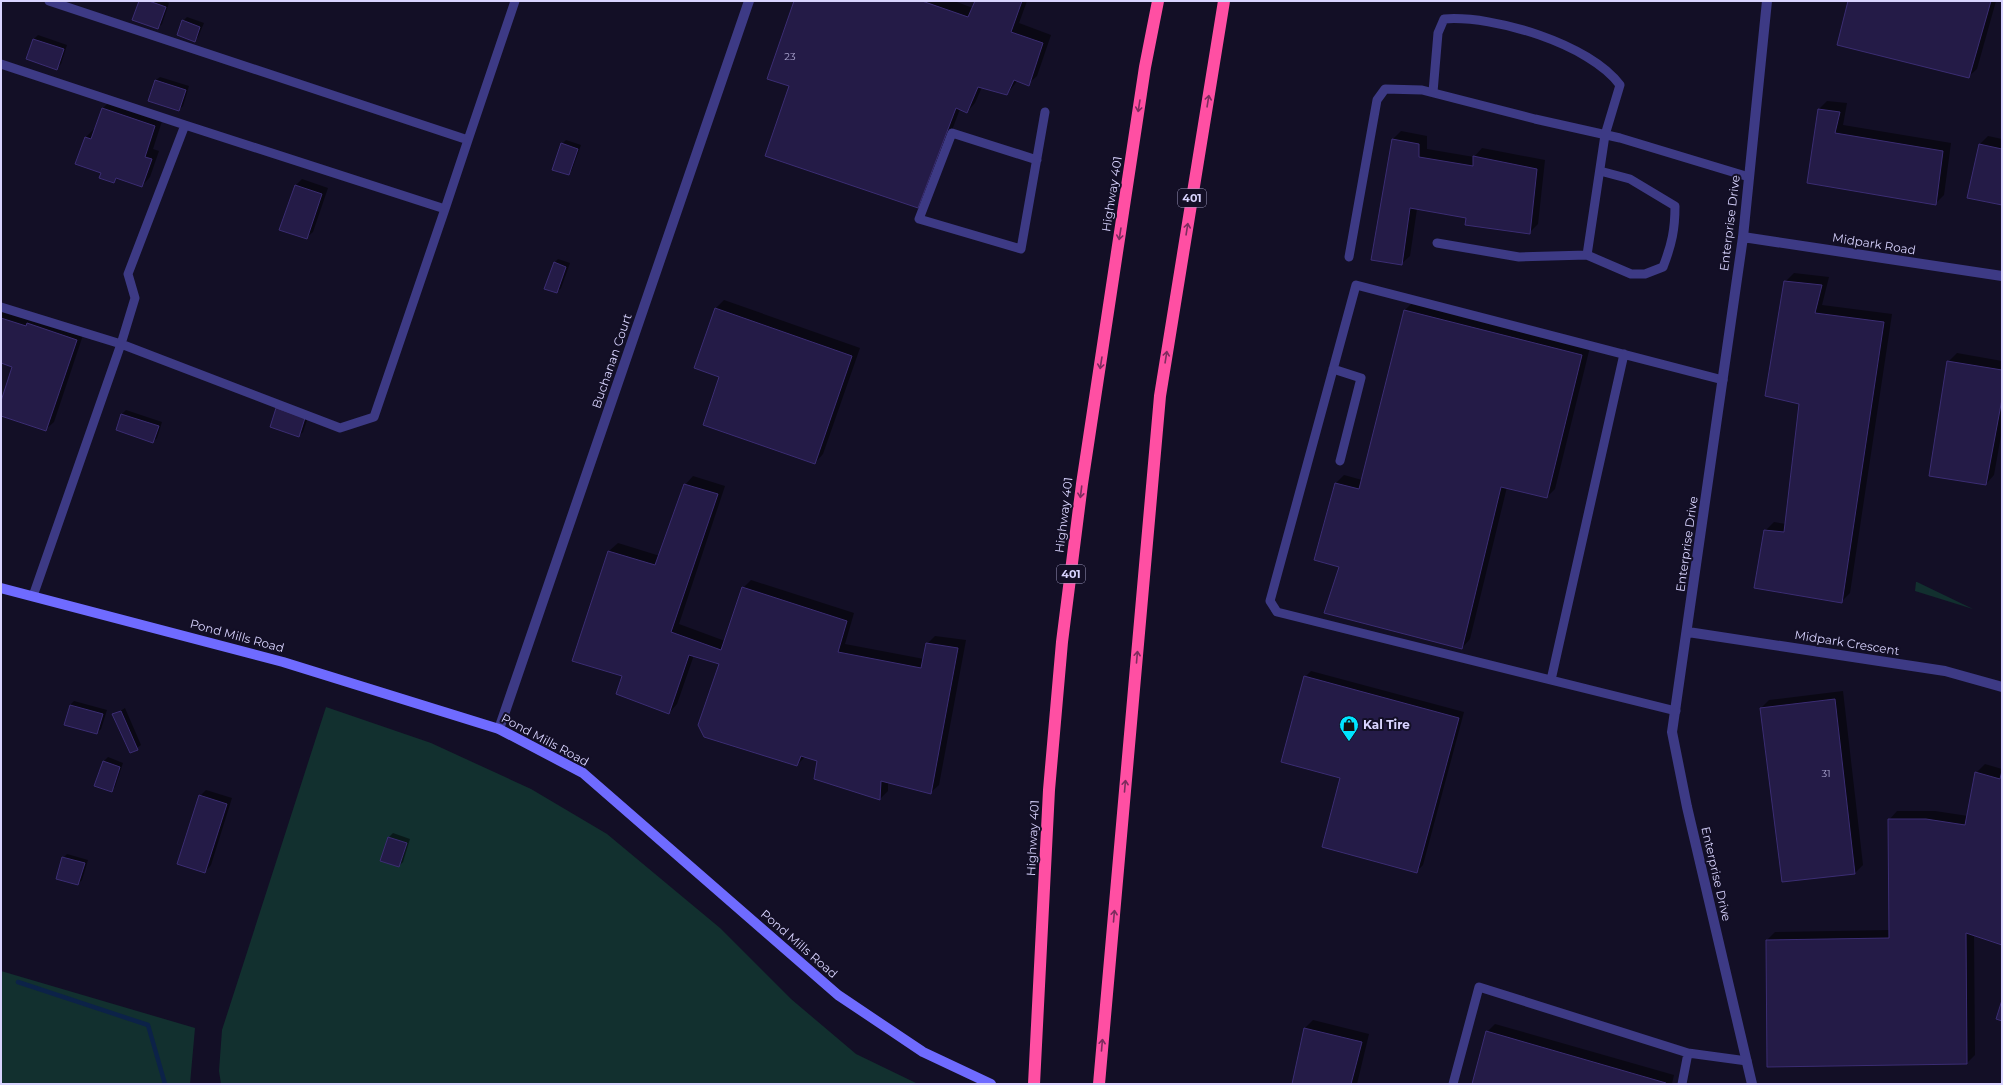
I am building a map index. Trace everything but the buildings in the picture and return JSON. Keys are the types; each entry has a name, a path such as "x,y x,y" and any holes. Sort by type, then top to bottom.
{"highway":[{"path":"1145,67 1150,1"},
{"name":"Highway 401","path":"1034,1084 1049,790 1062,642 1082,484 1145,67 1158,1"},
{"name":"401","path":"1099,1084 1160,396 1224,1"}],"main road":[{"name":"Pond Mills Road","path":"1,588 283,662 500,729 583,773 838,994 923,1052 991,1084"}],"street":[{"name":"Buchanan Court","path":"500,729 749,1"},
{"name":"Enterprise Drive","path":"1752,1084 1687,808 1672,732 1688,632 1743,237 1766,1"},
{"name":"Midpark Road","path":"1743,237 2002,276"},
{"name":"Midpark Crescent","path":"1688,632 1945,672 2002,687"}],"lane":[{"path":"49,1 468,140"},
{"path":"1,307 121,344 340,428 374,417 515,1"},
{"path":"1432,92 1438,33 1444,19 1456,18 1488,21 1551,39 1585,55 1612,73 1620,85 1605,135 1587,255"},
{"path":"1,64 445,209"},
{"path":"1349,257 1377,100 1385,89 1422,90 1432,92 1535,119 1605,135 1749,177"},
{"path":"1037,160 952,133 919,219 1021,249 1037,160 1045,112"},
{"path":"33,596 121,344 135,298 128,274 185,125"},
{"path":"1437,243 1519,257 1587,255 1631,274 1645,274 1663,266 1673,237 1675,206 1630,179 1600,171"},
{"path":"1676,711 1277,612 1270,601 1356,286 1723,380"},
{"path":"1551,680 1624,354"},
{"path":"1333,369 1361,378 1340,461"},
{"path":"1453,1084 1479,987 1688,1053 1747,1061"},
{"path":"1682,1084 1688,1053"}],"green space":[{"path":"1917,582 1973,609 1915,591"},
{"path":"326,707 431,743 531,789 607,834 720,928 791,999 856,1054 918,1084 221,1084 219,1071 222,1030"},
{"path":"1,971 195,1028 190,1084 1,1084"}],"waterway":[{"path":"18,982 148,1025 165,1084"}],"place":[{"name":"Kal Tire","path":"1349,742"}]}
